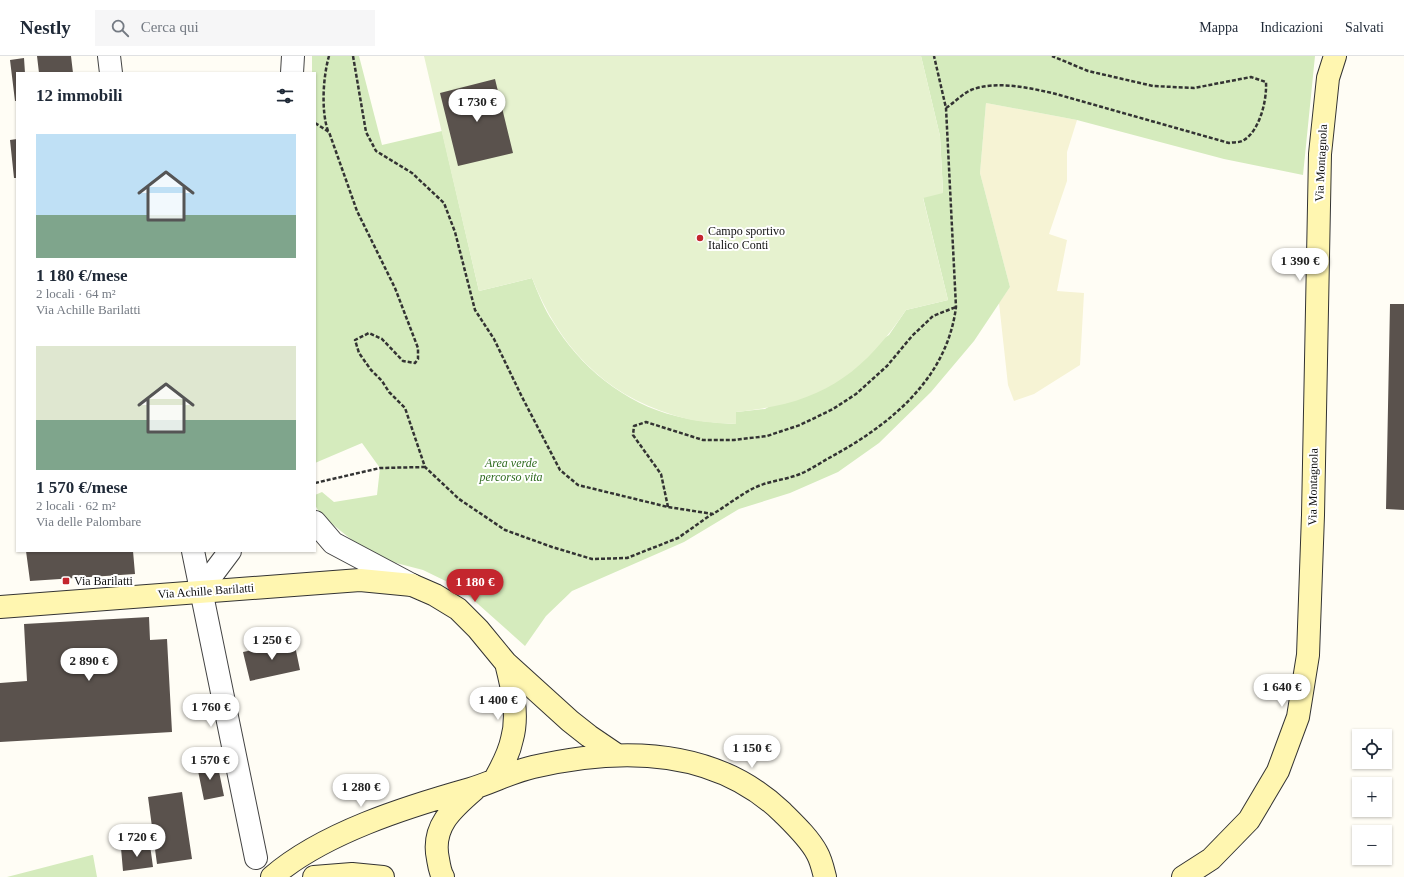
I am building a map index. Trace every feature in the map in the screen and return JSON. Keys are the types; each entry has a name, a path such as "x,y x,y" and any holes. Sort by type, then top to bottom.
{"main road":[{"name":"Via Montagnola","path":"1183,877 1211,859 1249,820 1278,770 1298,717 1308,654 1313,515 1320,154 1328,78 1335,56"},
{"name":"Via Achille Barilatti","path":"0,607 360,580 412,585 435,595 458,609 478,629 506,663 570,721 617,755"},
{"name":"Via Achille Barilatti","path":"443,877 436,849 440,826 455,807 486,784 508,754 513,738 515,722 514,702 506,663"},
{"name":"Via Achille Barilatti","path":"272,877 301,856 339,836 428,801 486,784 531,767 571,760 617,755 656,756 692,762 730,775 768,799 794,823 817,853 826,877"},
{"path":"314,877 352,874 383,877"}],"street":[{"path":"109,56 112,72"},
{"path":"292,72 293,56"},
{"name":"Via Achille Barilatti","path":"316,523 333,543 412,585"},
{"path":"193,552 256,858"},
{"path":"200,591 229,552"}],"path":[{"path":"329,56 326,66 324,120 357,211 395,288 418,348 418,359 415,363 403,361 382,339 369,333 355,340 359,353 389,392 405,408 425,467 459,500 505,530 552,547 592,559 627,558 678,538 754,488 800,474 841,452 878,429 913,397 934,371 954,326 956,307 946,108 934,56"},
{"path":"354,56 366,132 376,151 412,173 444,203 455,232 475,310 494,339 560,470 578,485 668,507 713,514"},
{"path":"946,108 971,90 999,85 1028,88 1056,94 1229,143 1243,141 1253,133 1267,94 1266,82 1251,77 1194,88 1153,86 1088,71 1052,56"},
{"path":"316,124 329,132"},
{"path":"668,507 661,474 633,435 634,426 646,422 703,440 734,440 767,436 800,425 833,409 856,394 887,366 912,336 933,316 956,307"},
{"path":"316,483 380,468 425,467"}],"shaded area":[{"path":"986,103 1077,120 1067,152 1067,181 1049,234 1067,240 1057,291 1084,293 1080,365 1034,394 1014,401 1008,385 999,303 1010,287 980,173"}],"green space":[{"name":"Area verde percorso vita","path":"312,56 359,56 382,145 442,131 479,291 532,278 541,301 564,338 576,354 605,381 622,393 657,410 691,419 736,424 736,412 765,409 889,335 906,310 948,300 923,197 943,192 940,136 921,56 1315,56 1303,175 1224,159 1077,120 986,103 980,173 1010,287 974,341 931,392 879,443 838,472 790,493 739,509 684,542 572,591 546,616 525,646 460,588 423,570 373,557 321,515 316,507 316,495 322,492 334,502 377,495 380,468 362,443 316,463 316,72 312,72"},
{"name":"Campo sportivo Italico Conti","path":"424,56 921,56 940,136 943,193 923,198 948,300 906,310 889,334 872,354 854,370 834,384 814,394 791,402 765,408 736,412 736,424 696,421 648,406 625,394 604,380 586,364 555,325 532,278 479,291"},
{"path":"92,855 97,877 7,877"}],"building":[{"path":"37,56 71,56 73,72 39,72"},
{"path":"24,58 25,72 16,72 16,101 15,101 10,60"},
{"path":"495,79 513,153 458,166 440,93"},
{"path":"16,139 16,178 14,178 10,140"},
{"path":"1390,304 1404,304 1404,510 1386,509"},
{"path":"26,552 133,552 135,574 30,581"},
{"path":"149,617 150,640 167,639 172,732 0,742 0,683 27,681 24,624"},
{"path":"294,641 300,670 250,681 243,652"},
{"path":"217,762 224,796 204,800 197,766"},
{"path":"182,792 192,859 157,864 148,797"},
{"path":"150,845 153,867 123,871 121,848"}],"place":[{"name":"Campo sportivo Italico Conti","path":"700,238"},
{"name":"Via Barilatti","path":"66,581"}]}
